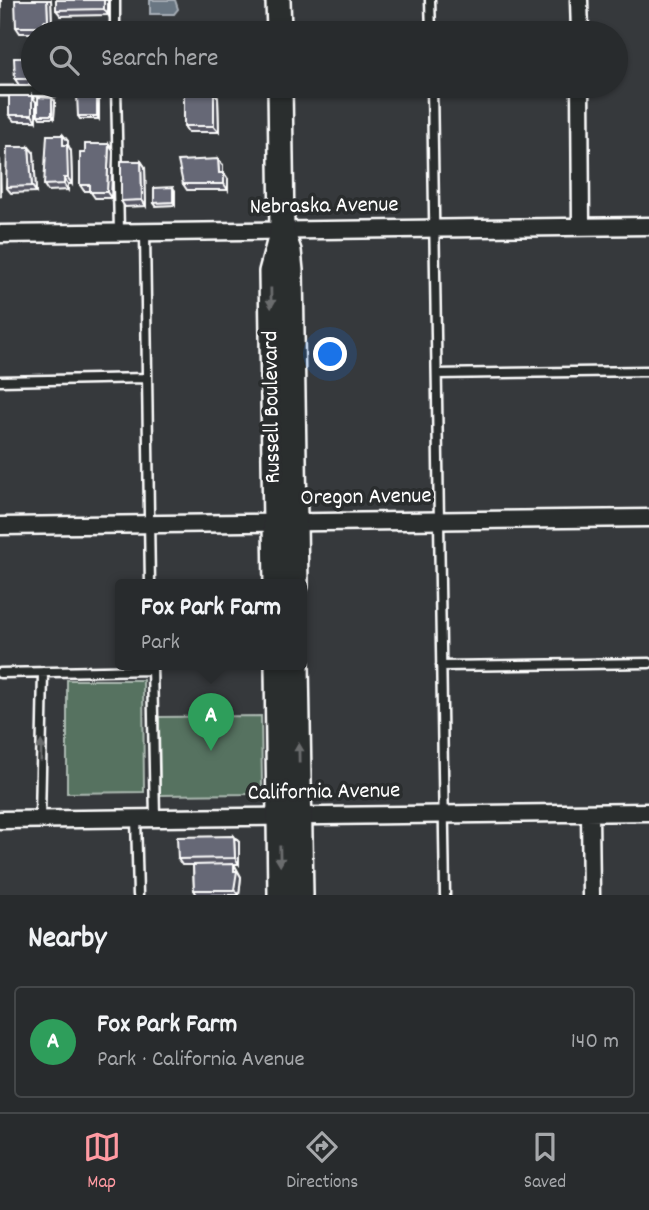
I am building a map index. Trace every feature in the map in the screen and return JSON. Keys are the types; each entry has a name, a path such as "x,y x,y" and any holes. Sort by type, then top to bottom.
{"main road":[{"path":"278,0 279,21"},
{"name":"Russell Boulevard","path":"277,579 285,522 291,271 289,251 282,231 280,98"},
{"name":"Russell Boulevard","path":"285,522 295,579"},
{"path":"277,670 290,817 301,895"},
{"path":"280,895 290,817 297,670"}],"street":[{"path":"579,0 580,21"},
{"path":"580,98 581,227"},
{"name":"Nebraska Avenue","path":"0,234 649,226"},
{"name":"Oregon Avenue","path":"0,526 649,518"},
{"name":"California Avenue","path":"0,820 649,812"},
{"path":"590,813 591,895"}],"lane":[{"path":"115,0 116,21"},
{"path":"430,0 431,21"},
{"path":"0,91 21,90"},
{"path":"116,98 119,232"},
{"path":"432,98 445,895"},
{"path":"145,232 150,579"},
{"path":"437,374 649,371"},
{"path":"0,381 147,379"},
{"path":"441,666 649,663"},
{"path":"0,673 115,669"},
{"path":"152,670 155,818"},
{"path":"40,820 43,672"},
{"path":"136,818 138,895"}],"green space":[{"path":"67,680 143,680 144,792 67,793"},
{"path":"261,716 262,785 253,794 160,795 159,717"}],"water":[{"path":"150,0 175,0 178,9 174,14 150,14"}],"building":[{"path":"15,0 47,0 48,21 21,21 21,27 16,27"},
{"path":"56,0 104,0 104,9 56,10"},
{"path":"14,58 21,58 21,79 15,79"},
{"path":"9,96 32,98 32,115 9,115"},
{"path":"38,98 52,98 52,115 38,115"},
{"path":"77,98 97,98 97,116 78,116"},
{"path":"184,98 214,98 214,126 184,126"},
{"path":"47,135 63,135 63,145 67,145 68,178 64,178 64,184 44,185"},
{"path":"85,144 109,144 107,192 90,192 90,185 80,185 80,153 85,153"},
{"path":"7,147 29,147 32,186 6,187"},
{"path":"218,159 219,173 224,173 224,184 183,184 178,161"},
{"path":"121,161 141,161 142,200 121,201"},
{"path":"173,187 173,202 154,203 154,188"},
{"path":"234,836 235,858 178,859 177,837"},
{"path":"234,864 234,871 237,871 234,890 194,890 193,865"}],"place":[{"name":"Fox Park Farm","path":"211,751"}]}
